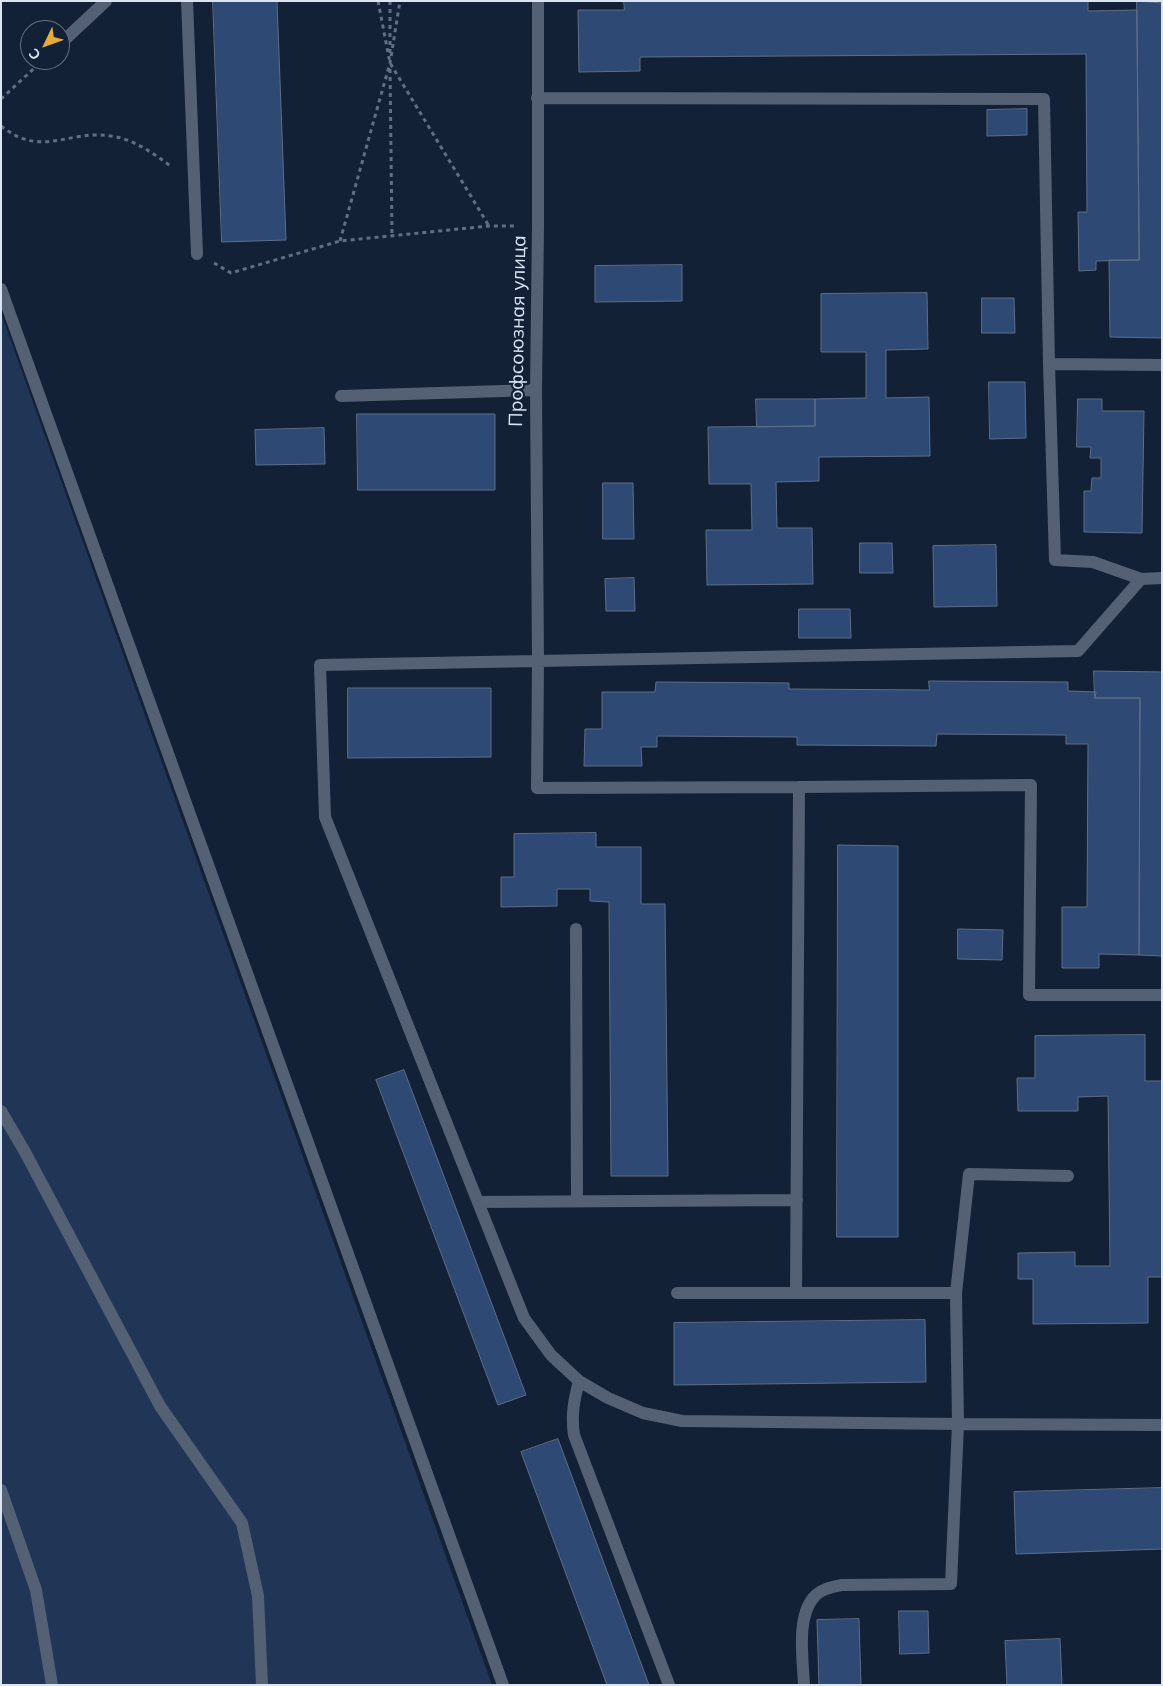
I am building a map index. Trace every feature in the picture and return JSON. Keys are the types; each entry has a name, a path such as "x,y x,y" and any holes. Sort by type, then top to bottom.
{"street":[{"path":"70,35 106,1"},
{"path":"187,1 197,254"},
{"name":"Профсоюзная улица","path":"538,1 536,390 537,788 799,787"},
{"path":"537,98 1044,99 1055,560 1094,562 1141,579 1162,578"},
{"path":"1,290 502,1685"},
{"path":"1049,364 1162,365"},
{"path":"341,396 536,390"},
{"path":"1141,579 1078,651 320,665 325,816 524,1318 551,1355 578,1381 608,1398 643,1413 682,1421 1162,1425"},
{"path":"796,1293 799,787 1031,785 1029,996 1162,996"},
{"path":"576,929 577,1202"},
{"path":"1,1111 25,1152 160,1406 242,1523 258,1596 262,1685"},
{"path":"804,1685 802,1630 805,1614 814,1597 827,1589 842,1585 951,1584 958,1424 956,1293 969,1174 1068,1176"},
{"path":"478,1202 796,1200"},
{"path":"677,1293 956,1293"},
{"path":"578,1381 572,1406 574,1435 669,1685"},
{"path":"1,1490 36,1590 52,1685"}],"path":[{"path":"378,1 390,63 489,226"},
{"path":"390,1 392,236"},
{"path":"340,242 390,63 400,1"},
{"path":"1,98 32,70"},
{"path":"1,126 11,134 30,142 45,143 81,136 110,136 128,140 148,150 194,182"},
{"path":"197,254 231,273 340,242 489,226 538,226"}],"shaded area":[{"path":"1,313 492,1685 1,1685"}],"building":[{"path":"213,1 277,1 286,240 222,242"},
{"path":"624,1 1088,1 1088,11 1137,10 1139,260 1096,261 1096,270 1079,271 1078,212 1087,212 1086,54 640,57 640,71 579,72 578,10 624,10"},
{"path":"1137,1 1162,3 1162,338 1110,337 1109,260 1139,260"},
{"path":"1027,109 1027,135 987,136 987,110"},
{"path":"682,265 682,301 595,302 595,266"},
{"path":"927,293 928,349 886,350 886,398 929,397 930,456 819,457 819,481 776,482 777,528 812,528 813,584 707,585 706,530 752,530 751,484 709,484 708,427 815,426 815,399 866,398 866,352 821,352 821,294"},
{"path":"982,298 1014,298 1015,333 982,333"},
{"path":"989,382 1025,382 1026,438 990,439"},
{"path":"756,399 815,399 815,426 757,427"},
{"path":"1078,399 1102,399 1102,411 1144,411 1142,533 1084,532 1084,491 1091,491 1092,478 1101,478 1101,458 1090,458 1091,447 1077,447"},
{"path":"357,414 495,414 495,490 358,490"},
{"path":"324,428 325,464 256,465 255,430"},
{"path":"603,483 633,483 634,539 603,539"},
{"path":"860,543 892,543 893,573 860,573"},
{"path":"996,545 997,606 934,607 933,546"},
{"path":"634,578 635,611 606,611 605,579"},
{"path":"799,609 850,609 851,638 799,638"},
{"path":"1094,671 1162,672 1162,956 1139,955 1140,698 1095,698"},
{"path":"929,681 1068,682 1068,691 1096,692 1095,698 1140,698 1139,955 1099,954 1099,968 1062,968 1062,907 1087,907 1088,744 1066,744 1066,735 937,734 936,746 797,745 797,737 657,736 657,747 641,747 642,766 584,766 585,729 602,729 602,692 655,692 656,682 789,683 789,689 929,690"},
{"path":"348,688 491,688 491,757 348,758"},
{"path":"596,833 596,847 641,847 641,904 665,904 668,1176 611,1176 609,902 590,901 590,889 557,889 557,906 501,907 501,877 514,877 514,834"},
{"path":"838,845 898,846 898,1237 837,1237"},
{"path":"958,929 1003,930 1002,960 958,959"},
{"path":"1145,1035 1145,1081 1162,1081 1162,1277 1148,1277 1148,1323 1033,1324 1033,1279 1018,1279 1018,1253 1075,1252 1075,1266 1110,1266 1108,1096 1078,1097 1078,1111 1018,1111 1017,1078 1035,1078 1035,1036"},
{"path":"404,1070 526,1395 498,1405 376,1080"},
{"path":"925,1320 926,1382 674,1385 674,1323"},
{"path":"558,1439 649,1685 607,1685 521,1452"},
{"path":"1162,1488 1162,1549 1016,1554 1014,1492"},
{"path":"899,1611 928,1611 929,1653 900,1654"},
{"path":"859,1619 861,1685 819,1685 817,1620"},
{"path":"1060,1639 1062,1685 1007,1685 1005,1641"}]}
